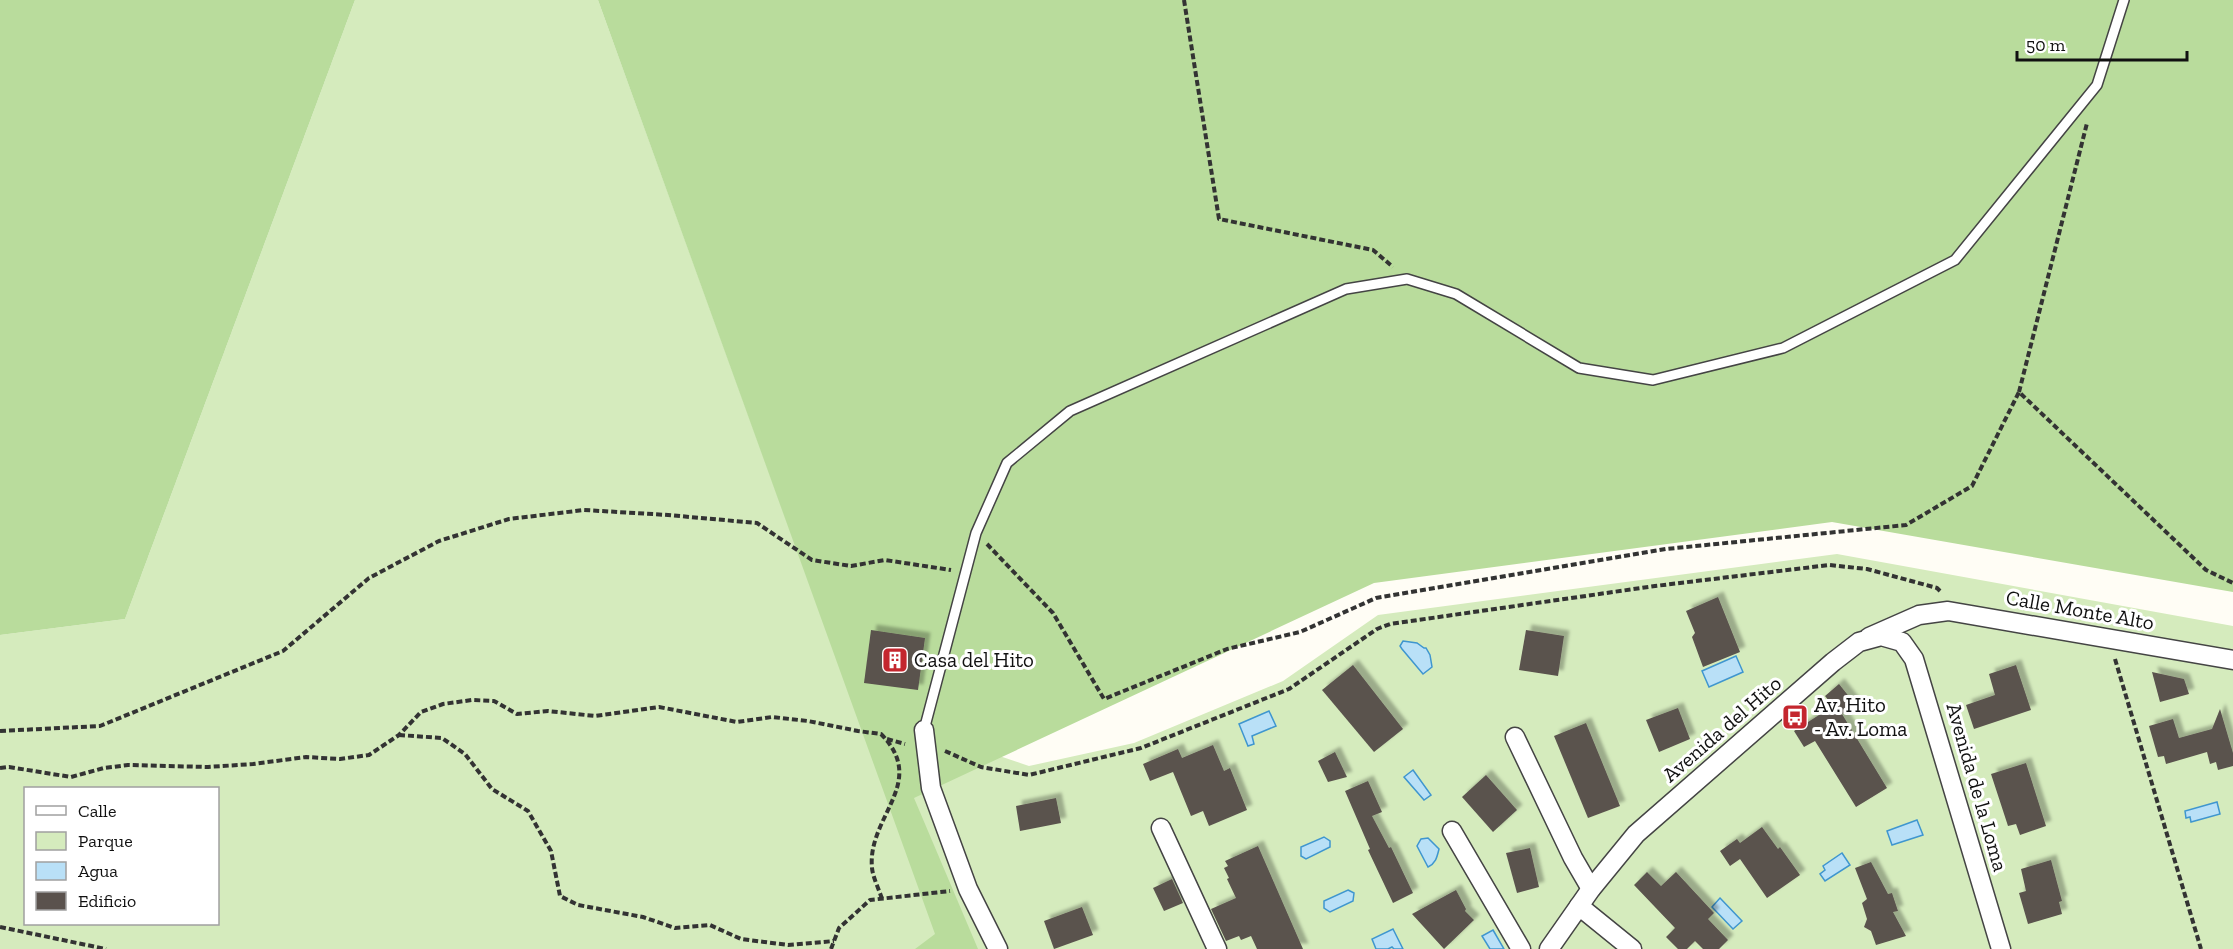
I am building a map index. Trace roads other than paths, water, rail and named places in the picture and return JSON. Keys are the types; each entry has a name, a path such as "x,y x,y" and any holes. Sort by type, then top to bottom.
{"street":[{"name":"Calle Monte Alto","path":"1859,642 1887,627 1919,615 1948,611 2233,660"},
{"path":"1914,659 1914,634 1919,615"},
{"name":"Avenida de la Loma","path":"1859,642 1881,636 1902,642 1914,659 2001,949"},
{"name":"Avenida del Hito","path":"1549,949 1591,889 1636,834 1859,642"},
{"path":"924,730 931,788 968,889 998,949"},
{"path":"1515,737 1573,858 1591,889"},
{"path":"1161,828 1217,949"},
{"path":"1452,831 1521,949"},
{"path":"1579,906 1632,949"}],"lane":[{"path":"924,730 976,533 1007,463 1070,411 1346,289 1407,279 1456,294 1579,368 1653,380 1783,348 1955,260 2097,85 2124,0"}],"water":[{"path":"1403,641 1417,643 1426,648 1432,667 1423,674 1400,646"},
{"path":"1736,656 1743,672 1709,687 1702,671"},
{"path":"1269,711 1276,726 1252,736 1254,744 1248,746 1239,724"},
{"path":"1413,770 1431,795 1424,800 1404,777"},
{"path":"2217,802 2220,814 2191,822 2190,817 2186,818 2185,811"},
{"path":"1917,820 1923,835 1892,845 1887,831"},
{"path":"1324,837 1330,841 1330,847 1306,859 1301,856 1301,847"},
{"path":"1428,838 1439,849 1434,862 1428,867 1417,846 1421,839"},
{"path":"1842,853 1850,865 1825,881 1820,874 1825,870 1823,866"},
{"path":"1348,890 1354,893 1353,901 1330,912 1324,908 1324,901"},
{"path":"1720,898 1742,921 1733,929 1712,907"},
{"path":"1393,929 1403,949 1392,947 1376,949 1372,939"},
{"path":"1493,930 1504,949 1490,949 1482,936"}],"place":[{"name":"Casa del Hito","path":"895,660"},
{"name":"Av. Hito - Av. Loma","path":"1795,717"}]}
